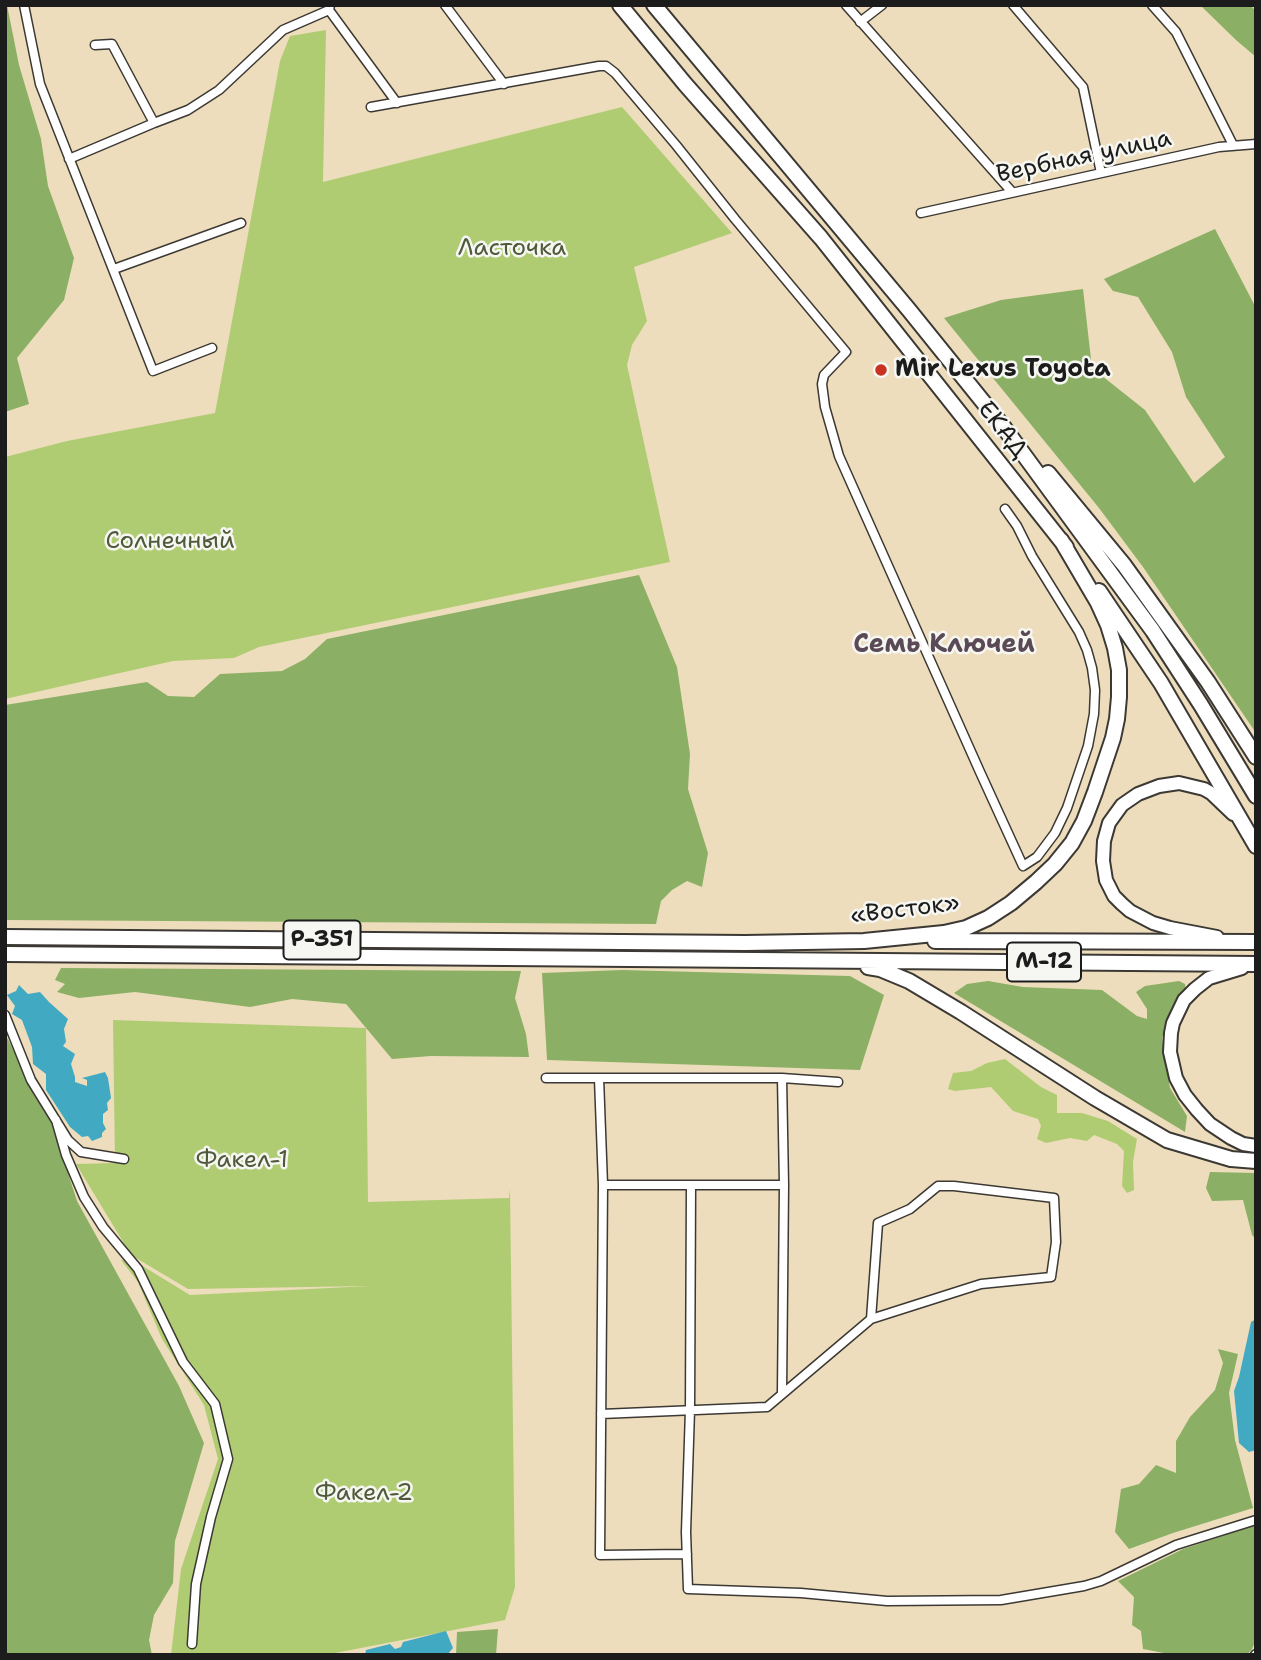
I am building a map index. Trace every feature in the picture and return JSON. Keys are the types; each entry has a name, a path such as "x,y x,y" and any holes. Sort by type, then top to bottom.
{"highway":[{"name":"ЕКАД","path":"620,5 685,84 821,239 1110,604 1161,683 1256,846"},
{"name":"ЕКАД","path":"654,5 1005,429 1153,631 1256,796"},
{"path":"1005,429 1051,477 1124,565 1208,682 1256,757"},
{"name":"«Восток»","path":"5,937 745,943 864,941 966,929 988,918 1019,896 1055,864 1072,843 1095,792 1115,729 1119,670 1115,648 1098,603 1061,540"},
{"path":"864,941 1256,942"},
{"name":"Р-351","path":"5,954 640,959"},
{"name":"«Восток»","path":"640,959 1256,965"},
{"path":"832,961 880,969 909,981 1167,1140 1231,1159 1256,1161"}],"main road":[{"path":"1246,830 1225,806 1204,789 1179,783 1159,786 1138,794 1118,810 1109,824 1104,841 1103,860 1106,880 1114,896 1141,917 1170,928 1256,942"},
{"path":"1256,965 1221,973 1195,989 1178,1011 1170,1043 1176,1078 1197,1111 1231,1139 1256,1146"}],"street":[{"path":"24,5 40,84 153,371 212,348"},
{"path":"445,5 504,84"},
{"path":"846,5 1012,192"},
{"path":"860,22 881,5"},
{"path":"1013,5 1083,87 1101,173"},
{"path":"1152,5 1176,32 1233,145"},
{"path":"69,159 188,110 219,90 283,30 330,8 397,103"},
{"path":"95,45 112,44 154,123"},
{"path":"371,107 599,66 606,66 615,73 846,352 824,375 822,384 825,407 839,456 1023,866 1037,857 1055,833 1067,808 1088,747 1095,690 1089,659 1079,632 1005,509"},
{"name":"Вербная улица","path":"921,213 1233,145 1256,144"},
{"path":"114,269 241,223"},
{"path":"5,1015 31,1080 68,1140 81,1152 124,1159"},
{"path":"546,1078 782,1078 838,1082"},
{"path":"599,1078 603,1185 600,1555 687,1554"},
{"path":"782,1078 782,1392"},
{"path":"56,1120 66,1155 85,1197 103,1227 138,1269 183,1362 215,1404 228,1459 196,1584 192,1644"},
{"path":"603,1185 784,1185"},
{"path":"601,1414 766,1407 871,1319 981,1284 1051,1277 1055,1241 1054,1198 954,1185 938,1186 910,1209 878,1223 871,1319"},
{"path":"691,1186 688,1589 801,1593 887,1601 1001,1600 1101,1581 1177,1545 1256,1520"}],"green space":[{"path":"5,5 41,139 48,186 74,258 64,300 17,358 29,404 5,412"},
{"path":"1200,5 1250,5 1256,11 1256,57 1236,40"},
{"path":"326,30 323,182 622,107 732,233 634,267 647,321 632,345 627,365 670,562 259,647 234,658 173,661 5,699 5,457 67,441 215,413 280,61 290,36"},
{"path":"1215,229 1256,308 1256,733 1143,567 1099,508 944,318 1001,300 1083,289 1092,368 1145,410 1194,483 1225,457 1186,397 1172,352 1138,297 1113,291 1104,279"},
{"path":"639,575 677,667 690,754 688,789 708,853 702,887 687,881 672,890 661,901 656,924 5,920 5,705 147,682 168,696 194,697 220,674 282,671 305,659 327,639"},
{"path":"61,968 521,971 515,998 526,1034 529,1057 431,1056 392,1059 346,1004 292,999 250,1007 135,992 79,998 57,992 65,984 55,980"},
{"path":"622,970 850,976 884,995 860,1070 547,1060 542,973"},
{"path":"988,981 1023,987 1102,990 1137,1016 1147,1019 1147,1009 1136,992 1145,986 1179,981 1185,984 1186,993 1178,998 1162,1038 1170,1088 1187,1116 1185,1132 954,993 967,984"},
{"name":"Факел-2","path":"113,1020 366,1028 368,1202 509,1198 510,1189 515,1587 505,1620 325,1655 171,1655 181,1569 218,1459 204,1405 162,1339 138,1282 121,1260 136,1262 190,1295 369,1286 188,1289 131,1255 76,1164 115,1163"},
{"path":"5,1034 51,1120 77,1201 179,1386 204,1443 175,1541 173,1583 154,1615 149,1640 152,1655 5,1655"},
{"path":"1005,1059 1041,1087 1057,1095 1057,1113 1082,1113 1108,1121 1137,1139 1133,1162 1134,1190 1127,1193 1122,1186 1124,1151 1117,1144 1094,1135 1087,1141 1070,1138 1046,1143 1037,1139 1041,1126 1038,1119 1013,1111 991,1087 955,1091 948,1089 953,1073 971,1071 987,1063"},
{"path":"1210,1172 1256,1173 1256,1239 1252,1235 1243,1200 1212,1201 1206,1188"},
{"path":"1218,1349 1238,1354 1229,1393 1235,1440 1253,1508 1129,1549 1115,1532 1121,1489 1139,1484 1156,1465 1176,1473 1176,1441 1190,1417 1215,1390 1223,1363"},
{"path":"1256,1525 1256,1640 1247,1655 1174,1655 1143,1649 1141,1631 1132,1625 1134,1597 1118,1581 1183,1549"},
{"path":"498,1629 496,1655 456,1655 457,1632"}],"water":[{"path":"19,985 28,994 40,992 68,1019 64,1029 66,1042 63,1046 75,1054 71,1064 75,1082 87,1086 87,1080 82,1078 105,1072 111,1098 107,1103 108,1110 103,1114 106,1129 102,1137 92,1141 70,1127 46,1090 46,1074 33,1064 32,1047 22,1020 12,1014 15,1006 7,995 16,991"},
{"path":"1256,1319 1256,1450 1249,1452 1239,1443 1234,1391 1251,1322"},
{"path":"446,1631 453,1648 447,1655 365,1655 366,1650 390,1644 395,1649 401,1647 403,1642"}],"place":[{"name":"Mir Lexus Toyota","path":"881,370"}],"district":[{"name":"Семь Ключей","path":"944,645"}],"park label":[{"name":"Ласточка","path":"512,249"},
{"name":"Солнечный","path":"170,542"},
{"name":"Факел-1","path":"242,1161"}]}
